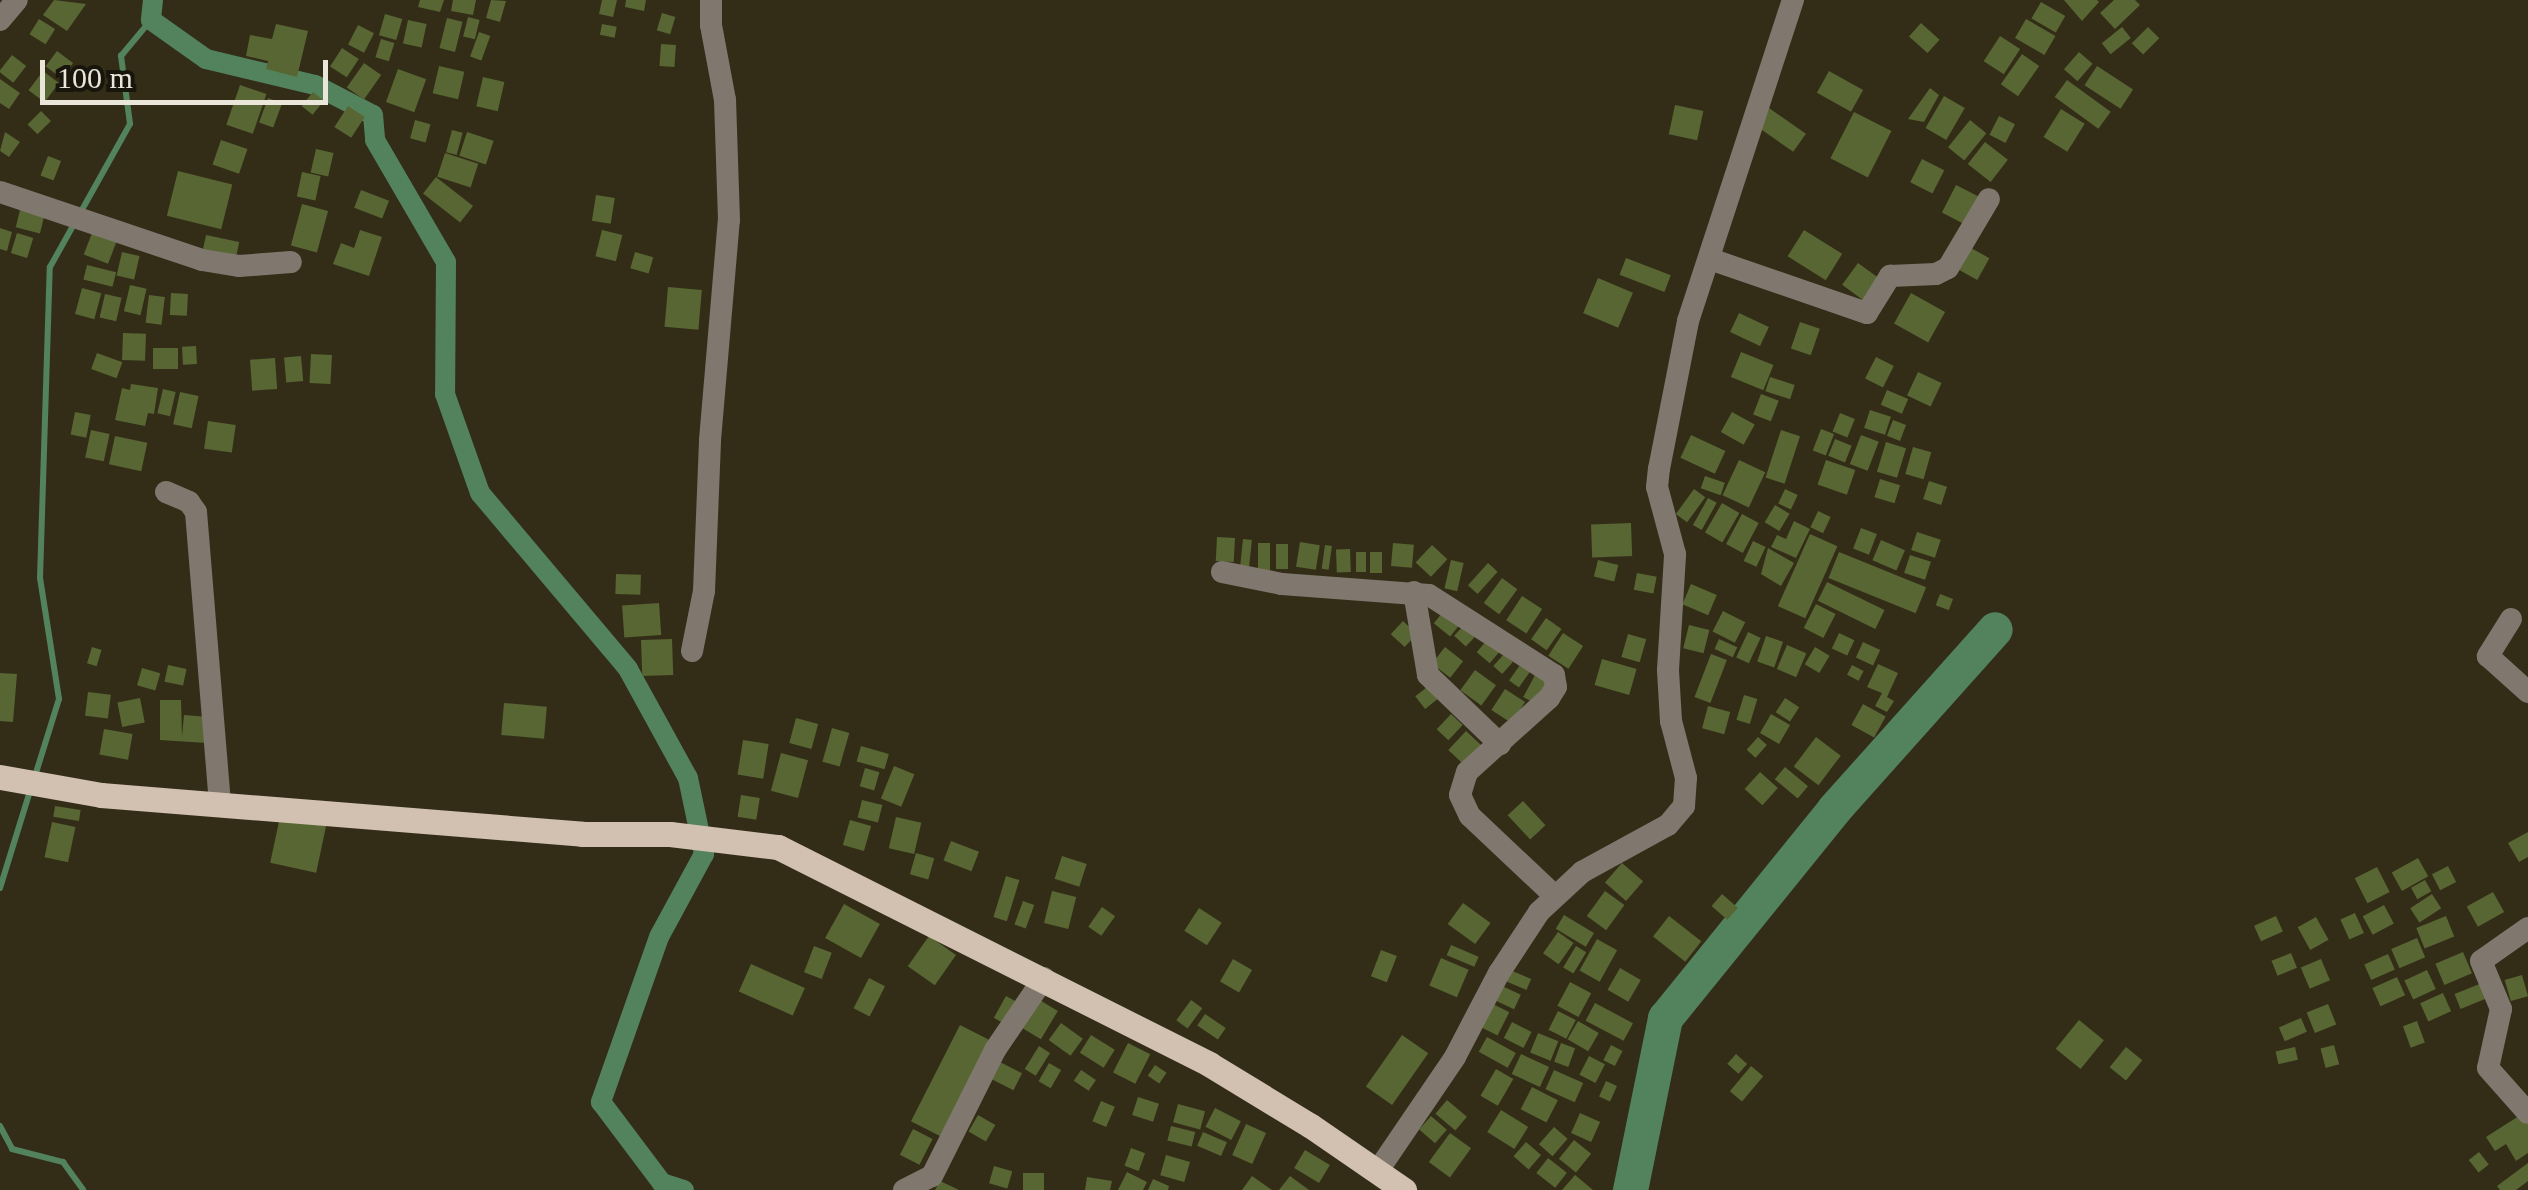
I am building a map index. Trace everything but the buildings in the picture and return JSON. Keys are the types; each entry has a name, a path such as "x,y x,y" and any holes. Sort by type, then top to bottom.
{"main road":[{"path":"8,779 220,805 582,834 722,838 784,849 1209,1064 1388,1182"}],"street":[{"path":"0,20 17,0"},
{"path":"692,651 706,562 710,440 729,220 725,100 711,25 711,0"},
{"path":"1388,1182 1524,931 1554,896 1606,856 1668,825 1686,800 1668,670 1675,554 1657,488 1688,320 1794,0"},
{"path":"0,192 226,265 291,262"},
{"path":"1710,259 1867,313 1890,276 1948,268 1989,199"},
{"path":"166,492 189,502 196,512 220,805"},
{"path":"1222,572 1282,584 1414,592 1450,604 1554,675 1556,686 1549,698 1463,778 1464,807 1554,896"},
{"path":"1414,592 1428,675 1500,744"},
{"path":"2511,620 2488,656 2528,692"},
{"path":"2528,928 2481,961 2501,1009 2488,1068 2528,1113"},
{"path":"904,1190 932,1176 995,1050 1044,978"}],"waterway":[{"path":"153,0 151,20 206,59 315,85 373,115 375,140 446,262 445,394 480,493 628,669 688,778 704,854 659,937 601,1102 662,1183 684,1190"},
{"path":"35,776 59,699 40,578 50,267 130,124 121,56 151,20"},
{"path":"1630,1190 1665,1018 1834,809 1995,629"},
{"path":"0,888 31,788"},
{"path":"0,1126 12,1149 63,1162 83,1190"}]}
